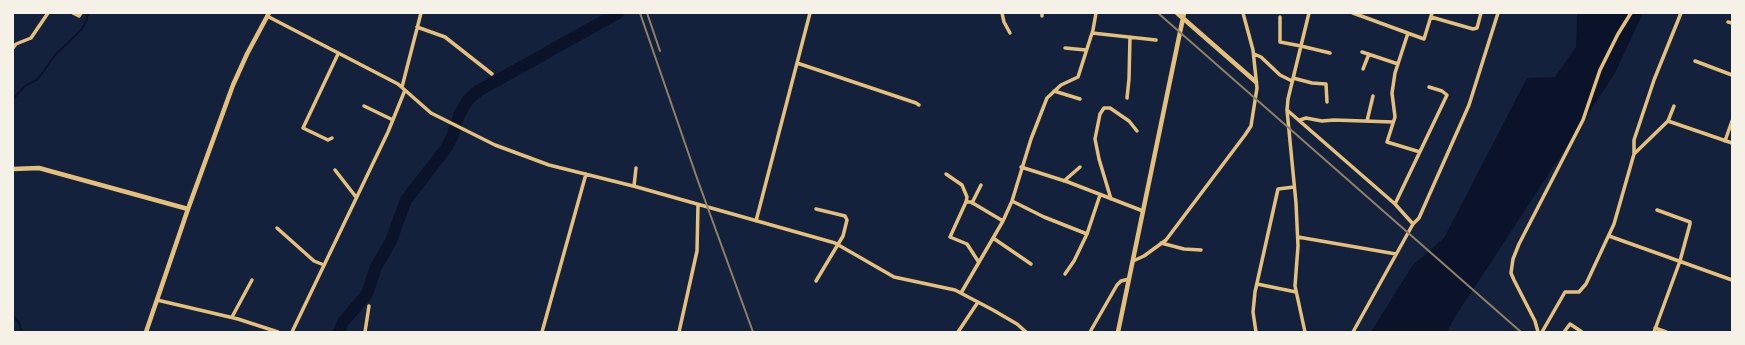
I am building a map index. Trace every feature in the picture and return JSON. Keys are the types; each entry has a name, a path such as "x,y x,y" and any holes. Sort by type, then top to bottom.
{"street":[{"path":"13,48 16,44 31,38 48,13"},
{"path":"73,13 79,16 81,13"},
{"path":"292,332 393,120 404,89 421,13"},
{"path":"756,221 810,13"},
{"path":"1002,13 1004,22 1010,33"},
{"path":"961,293 1003,221 1012,201 1021,167 1047,98 1061,85 1078,77 1092,33 1096,13"},
{"path":"1177,13 1184,16 1256,82"},
{"path":"1132,261 1144,256 1161,243 1174,230 1251,126 1257,88 1254,54 1243,13"},
{"path":"1305,332 1296,292 1298,237 1288,99 1309,13"},
{"path":"1353,13 1424,39 1431,15 1473,29 1477,28 1481,13"},
{"path":"1353,332 1413,224 1419,218 1469,105 1498,13"},
{"path":"1538,332 1532,314 1511,273 1513,259 1522,237 1583,120 1600,70 1618,34 1631,13"},
{"path":"1542,332 1565,292 1579,292 1586,284 1609,236 1614,224 1634,154 1634,140 1654,80 1681,13"},
{"path":"146,332 188,209 240,68 268,15 404,89 431,113 495,145 549,165 655,192 838,245 894,278 955,290 1017,324 1026,332"},
{"path":"1118,332 1184,16"},
{"path":"1280,16 1280,42 1330,53"},
{"path":"417,27 445,37 492,74"},
{"path":"1092,33 1156,40"},
{"path":"1408,33 1398,64 1392,93 1395,117 1387,142 1420,152"},
{"path":"1127,98 1130,37"},
{"path":"1065,48 1086,50"},
{"path":"1362,52 1398,64"},
{"path":"332,138 328,140 303,128 338,54"},
{"path":"1254,54 1261,57 1283,78 1326,84 1327,102"},
{"path":"1363,69 1368,54"},
{"path":"1695,61 1732,75"},
{"path":"797,63 919,105"},
{"path":"1395,204 1447,95 1442,91 1429,87"},
{"path":"1054,91 1080,98"},
{"path":"1367,121 1373,96"},
{"path":"364,106 393,120"},
{"path":"1634,154 1668,121 1674,106"},
{"path":"1111,199 1095,139 1100,114 1104,108 1110,108 1129,121 1137,131"},
{"path":"1288,110 1395,204 1413,224"},
{"path":"1300,120 1306,118 1322,121 1393,122"},
{"path":"1668,121 1732,143"},
{"path":"1725,141 1732,121"},
{"path":"1021,167 1064,181 1143,211"},
{"path":"1064,181 1080,167"},
{"path":"13,169 39,168 188,209"},
{"path":"635,187 636,168"},
{"path":"335,170 356,197"},
{"path":"542,332 586,174"},
{"path":"946,174 962,185 967,197 950,237 967,244 978,262"},
{"path":"972,203 981,185"},
{"path":"1256,332 1253,312 1257,284 1278,189 1294,187"},
{"path":"1065,274 1074,261 1087,234 1100,195"},
{"path":"1012,201 1044,217 1087,234"},
{"path":"966,202 972,203 1003,221"},
{"path":"679,332 696,251 698,205"},
{"path":"816,209 845,216 847,220 843,236 816,282"},
{"path":"1657,210 1690,222 1687,239 1680,261 1655,330 1666,332"},
{"path":"277,228 314,261 324,266"},
{"path":"1609,236 1732,280"},
{"path":"1298,237 1396,254"},
{"path":"993,238 1031,264"},
{"path":"1161,243 1184,249 1201,250"},
{"path":"1090,332 1116,285 1121,281 1129,279"},
{"path":"232,317 252,280"},
{"path":"1257,284 1296,292"},
{"path":"157,300 232,317 278,332"},
{"path":"958,332 978,302"},
{"path":"365,332 369,306"},
{"path":"1564,332 1570,324 1582,332"}],"water":[{"path":"1577,13 1643,13 1615,73 1455,317 1447,332 1371,332 1412,266 1444,238 1527,78 1555,77 1576,47"}],"waterway":[{"path":"13,99 25,86 38,79 55,55 82,29 86,22 88,13"},
{"path":"339,332 343,322 367,294 376,267 391,241 406,200 447,147 459,115 468,100 478,91 618,13"},
{"path":"13,316 19,323 22,332"}],"railway":[{"path":"640,13 698,181 753,332"},
{"path":"647,13 660,51"},
{"path":"1158,13 1521,332"}]}
